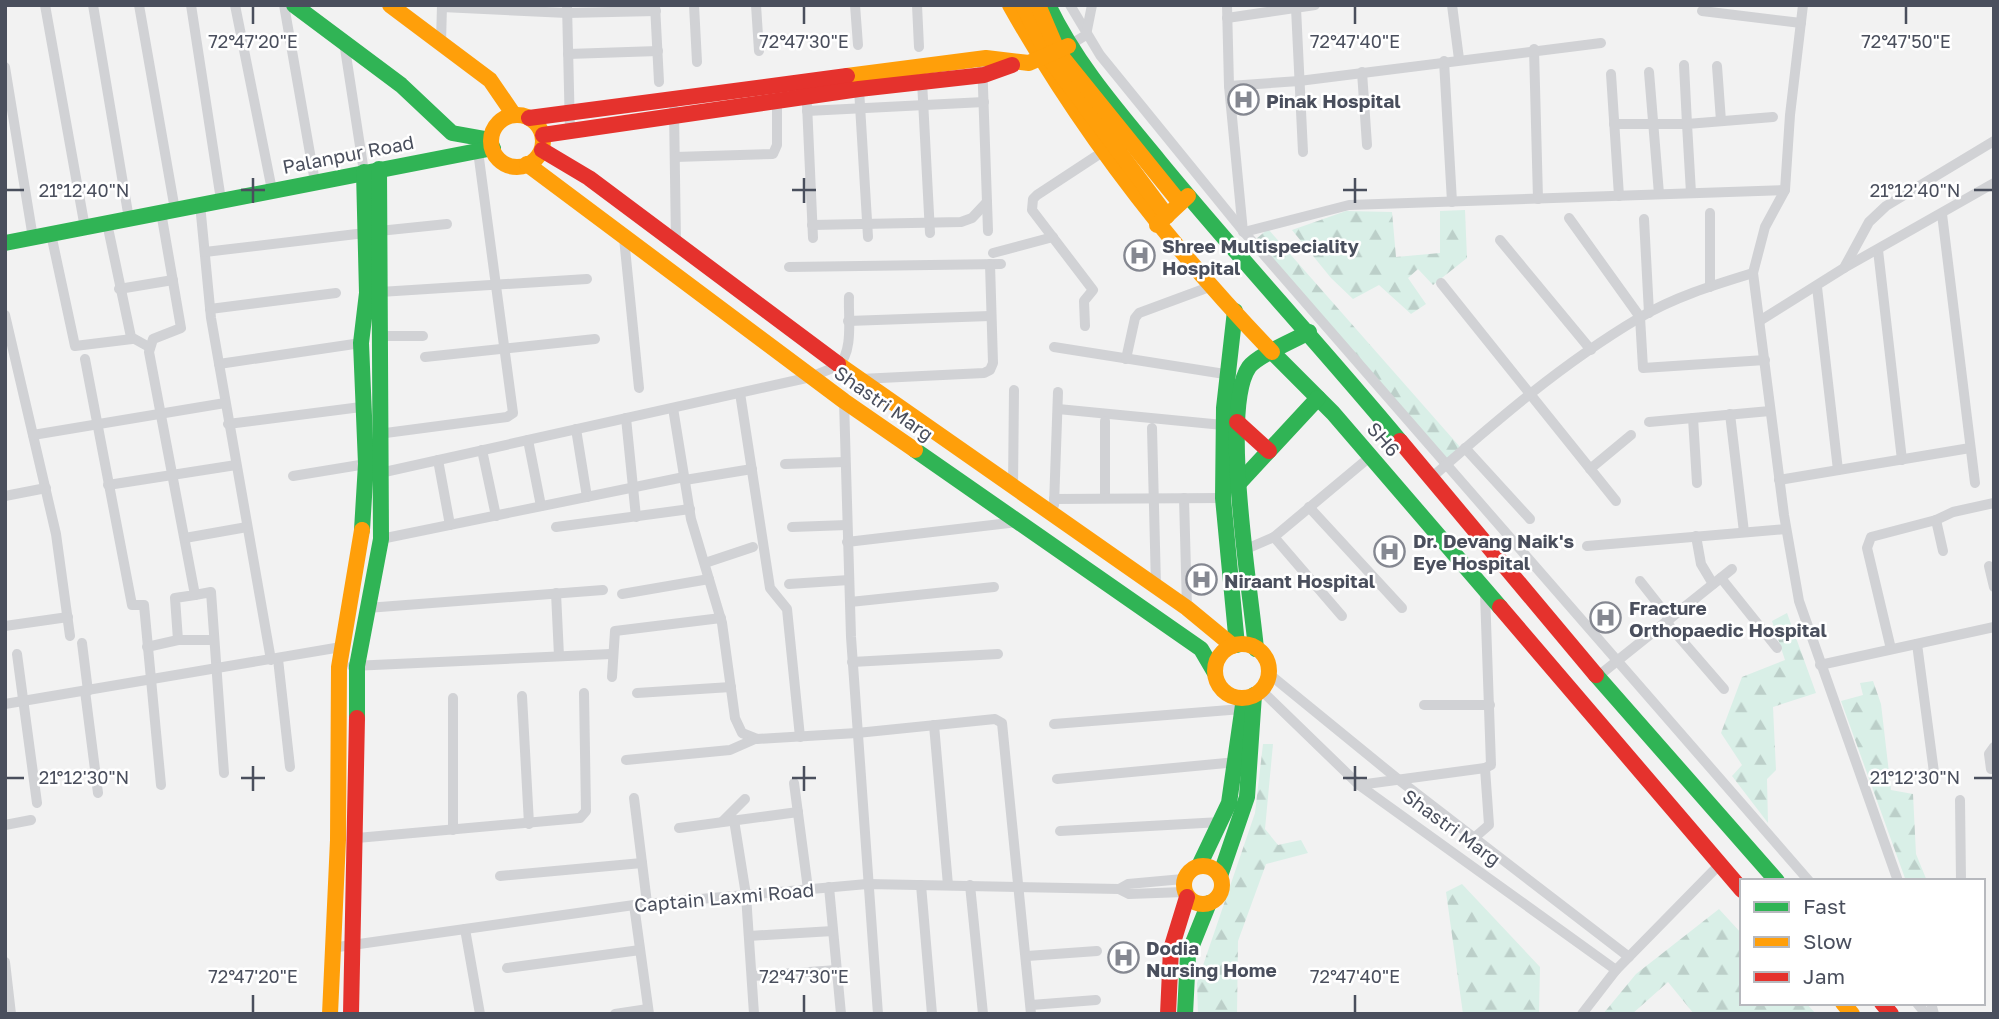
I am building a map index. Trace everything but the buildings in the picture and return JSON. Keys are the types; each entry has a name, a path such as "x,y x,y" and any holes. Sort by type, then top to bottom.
{"street":[{"path":"45,5 85,228"},
{"path":"93,5 129,219"},
{"path":"139,5 168,211 173,280 181,328 153,340 149,347 195,595"},
{"path":"191,5 221,200"},
{"path":"235,5 272,190"},
{"path":"284,5 315,182"},
{"path":"294,5 401,85 453,133 487,146 510,166 527,164 542,142 570,132 1014,64 1054,55 1086,35 1092,5"},
{"path":"390,5 490,80 542,142"},
{"path":"694,5 697,62"},
{"path":"756,5 759,51"},
{"path":"855,5 858,45"},
{"path":"917,5 919,47"},
{"name":"SH6","path":"1010,5 1054,55 1103,92 1184,200"},
{"path":"1023,5 1162,220 1184,200"},
{"path":"1038,5 1054,55 1184,200 1238,237 1325,326 1807,879"},
{"name":"SH6","path":"1048,5 1054,55 1104,151 1162,220 1212,286 1371,456 1740,888"},
{"path":"1070,5 1086,35 1373,412 1597,677 1775,879"},
{"path":"1227,5 1238,237"},
{"path":"1227,18 1315,5"},
{"path":"1452,5 1458,59"},
{"path":"1803,5 1785,190 1765,227 1753,273 1779,480 1799,601 1897,879"},
{"path":"441,43 442,6 656,8 659,82"},
{"path":"1296,8 1303,152"},
{"path":"567,9 570,132"},
{"path":"1702,11 1801,23"},
{"path":"344,42 371,171 372,232 361,343 361,407 373,469 381,540 357,666 357,838 351,1014"},
{"path":"1229,86 1298,81 1534,49 1601,43"},
{"path":"1534,49 1538,199"},
{"path":"568,54 659,51"},
{"path":"1444,61 1452,202"},
{"path":"1684,65 1691,193"},
{"path":"1717,66 1721,121"},
{"path":"5,67 33,238"},
{"path":"378,434 510,415 514,410 497,285 487,146 496,126 521,116 673,99 806,96 922,81 983,67"},
{"path":"983,67 988,231"},
{"path":"1362,72 1367,145"},
{"path":"1649,72 1659,194"},
{"path":"1611,74 1619,196"},
{"path":"922,81 929,228"},
{"path":"859,89 868,237"},
{"path":"806,96 861,110 984,102"},
{"path":"806,96 813,238"},
{"path":"673,99 676,243"},
{"path":"674,157 773,154 777,145 777,101"},
{"path":"1614,124 1687,124 1773,117"},
{"path":"1844,268 1869,222 1885,206 1994,141"},
{"name":"Shastri Marg","path":"542,142 860,379 1013,487 1054,507 1235,646"},
{"name":"Palanpur Road","path":"5,243 487,146"},
{"path":"1085,326 1084,301 1093,290 1032,209 1033,199 1104,151"},
{"name":"Shastri Marg","path":"527,164 844,401 1201,649 1215,673"},
{"path":"1761,320 1844,268 1994,183"},
{"path":"1238,237 1349,205 1785,190"},
{"path":"812,225 867,224 929,228 972,218 987,202"},
{"path":"200,204 210,309 225,403 274,660 290,767"},
{"path":"1710,213 1710,287"},
{"path":"1942,214 1975,483"},
{"path":"1569,218 1644,315"},
{"path":"1644,219 1644,315 1640,362 1645,369 1765,360"},
{"path":"107,223 119,289 132,339"},
{"path":"205,252 447,224"},
{"path":"330,1014 338,840 339,667 378,434 380,292 372,232"},
{"path":"51,234 75,346 132,339 149,347"},
{"path":"789,267 995,260 1053,237"},
{"path":"624,238 639,387"},
{"path":"1500,240 1591,350"},
{"path":"1878,250 1902,460"},
{"path":"860,379 984,373 990,370 993,363 990,316 995,260"},
{"path":"1431,478 1528,392 1644,315 1710,287 1753,273"},
{"path":"380,292 587,279"},
{"path":"119,289 173,280"},
{"path":"1441,283 1616,500"},
{"path":"1126,359 1135,318 1139,313 1212,286"},
{"path":"1817,287 1838,470"},
{"path":"210,309 336,293"},
{"path":"293,475 373,469 438,460 811,377 839,364 846,349 849,297"},
{"path":"1235,311 1234,376 1223,498 1235,646"},
{"path":"5,314 58,546 70,636"},
{"path":"848,321 990,316"},
{"path":"1054,347 1234,376 1271,352 1325,326"},
{"path":"380,336 423,336"},
{"path":"425,357 595,340"},
{"path":"219,364 361,343"},
{"path":"85,359 132,606 144,605 161,785"},
{"path":"1013,487 1014,390"},
{"path":"1058,392 1054,507 1105,498 1223,498"},
{"path":"740,393 770,588 787,609 800,737"},
{"path":"1240,482 1318,398"},
{"path":"844,401 852,662 878,1014"},
{"path":"1058,409 1070,402"},
{"path":"33,435 225,403"},
{"path":"229,424 361,407"},
{"path":"673,408 690,509 720,618 738,726 742,733 755,739"},
{"path":"1058,409 1230,423 1269,451"},
{"path":"1649,422 1770,411"},
{"path":"1730,414 1744,532"},
{"path":"626,418 636,517"},
{"path":"1693,418 1697,483"},
{"path":"1105,421 1105,498"},
{"path":"1230,423 1240,482 1244,550 1256,649"},
{"path":"1152,428 1156,586"},
{"path":"576,429 587,497"},
{"path":"1590,469 1631,435"},
{"path":"528,440 541,506"},
{"path":"1465,448 1530,519"},
{"path":"1779,480 1970,449"},
{"path":"482,450 496,516"},
{"path":"1244,550 1274,537 1371,456"},
{"path":"438,460 450,525"},
{"path":"785,464 845,462"},
{"path":"108,485 236,465"},
{"path":"381,540 634,487 752,469"},
{"path":"5,496 46,488"},
{"path":"1184,498 1187,608"},
{"path":"1891,649 1867,548 1868,541 1875,534 1994,503"},
{"path":"1309,508 1402,608"},
{"path":"556,527 690,509"},
{"path":"1936,520 1943,551"},
{"path":"847,542 1018,522"},
{"path":"792,527 847,526"},
{"path":"185,538 247,527"},
{"path":"1587,546 1786,529"},
{"path":"1696,536 1701,564 1777,648"},
{"path":"1274,537 1342,616"},
{"path":"705,563 753,548"},
{"path":"1989,566 1994,587"},
{"path":"1597,677 1732,569"},
{"path":"622,594 709,579"},
{"path":"789,584 849,580"},
{"path":"1640,581 1724,690"},
{"path":"850,602 994,587"},
{"path":"367,608 603,590"},
{"path":"1474,838 1489,825 1486,768 1493,758 1485,590"},
{"path":"178,640 175,598 211,592 224,773"},
{"path":"556,593 559,656"},
{"path":"5,626 68,617"},
{"path":"612,677 612,636 619,630 720,618"},
{"path":"1820,665 1994,627"},
{"path":"147,647 178,640 213,639"},
{"path":"82,643 99,793"},
{"path":"1917,643 1935,780"},
{"path":"1168,1014 1171,949 1185,889 1229,803 1250,698 1269,674 1265,657 1256,649 1235,646 1220,656 1215,673 1217,681 1228,694 1250,698"},
{"path":"5,704 341,647"},
{"path":"17,653 37,803"},
{"path":"339,667 611,654"},
{"path":"852,662 998,654"},
{"name":"Shastri Marg","path":"1269,674 1399,780 1629,957"},
{"path":"637,693 731,687"},
{"path":"357,838 576,820 585,815 584,693"},
{"path":"522,696 529,824"},
{"path":"453,698 453,830"},
{"path":"1054,724 1250,698"},
{"path":"1185,1014 1188,955 1209,903 1222,889 1220,876 1247,797 1250,698"},
{"name":"Shastri Marg","path":"1250,698 1359,785 1616,970"},
{"path":"1424,705 1490,705"},
{"path":"626,760 730,750 755,739 857,733 995,719 1002,723 1031,1009 1096,1000"},
{"path":"934,725 948,885"},
{"path":"1991,769 1989,754 1994,747"},
{"path":"1057,779 1237,762"},
{"path":"1359,785 1486,768"},
{"path":"794,783 808,889"},
{"path":"634,798 647,903"},
{"path":"728,821 745,799"},
{"path":"1960,800 1961,879"},
{"path":"679,828 797,812"},
{"path":"5,825 31,820"},
{"path":"728,821 746,895 754,1014"},
{"path":"1060,831 1221,821"},
{"path":"500,876 642,863"},
{"path":"1582,1014 1616,970 1719,865"},
{"path":"1199,866 1212,868 1220,876"},
{"name":"Captain Laxmi Road","path":"331,948 647,903 867,884 1119,889 1129,894 1185,889"},
{"path":"921,885 932,1014"},
{"path":"970,886 983,1014"},
{"path":"829,887 841,1014"},
{"path":"1185,889 1197,903 1209,903"},
{"path":"615,1014 648,1011 634,905"},
{"path":"465,929 480,1014"},
{"path":"749,936 833,931"},
{"path":"508,968 640,950"},
{"path":"1027,956 1097,951"},
{"path":"5,962 12,1014"},
{"path":"752,976 837,970"}],"green space":[{"path":"1465,210 1467,258 1433,285 1418,269 1408,278 1426,304 1411,314 1379,285 1353,299 1331,278 1292,230 1346,211 1392,212 1396,257 1440,253 1440,211"},
{"path":"1268,229 1460,447 1446,460 1256,239"},
{"path":"1787,613 1816,693 1773,707 1776,770 1767,779 1768,823 1732,776 1742,765 1721,733 1742,677 1785,660 1772,621"},
{"path":"1873,681 1881,704 1891,790 1913,794 1916,854 1926,879 1905,879 1841,701 1863,695 1860,683"},
{"path":"1263,744 1273,744 1265,829 1278,845 1301,840 1308,853 1266,864 1238,941 1237,1014 1198,1014 1197,983 1255,813"},
{"path":"1462,884 1540,967 1539,1014 1463,1014 1446,892"},
{"path":"1719,909 1740,932 1740,1005 1808,1005 1816,1014 1694,1014 1668,982 1632,1014 1603,1014 1636,974"}],"traffic: fast":[{"path":"294,5 401,85 452,133 491,140"},
{"path":"1048,5 1072,48 1113,105 1400,441"},
{"path":"5,243 493,148"},
{"path":"357,718 357,666 381,539 379,169"},
{"path":"362,530 366,464 361,343 367,293 364,172"},
{"path":"1235,311 1224,408 1223,498 1237,645"},
{"path":"1256,649 1237,460 1237,421 1241,389 1249,367 1254,362 1309,332"},
{"path":"1272,352 1333,413 1500,607"},
{"path":"1240,482 1318,398"},
{"path":"915,450 1201,649 1215,673"},
{"path":"1596,675 1775,879"},
{"path":"1220,876 1247,797 1254,695"},
{"path":"1199,866 1229,803 1244,698"},
{"path":"1185,1014 1188,955 1209,903"}],"traffic: slow":[{"path":"390,5 490,80 514,115"},
{"path":"1010,5 1067,98 1130,187 1198,271 1272,352"},
{"path":"1023,5 1049,58 1167,216"},
{"path":"1038,5 1058,52 1180,203"},
{"path":"847,76 986,58 1029,63 1068,46"},
{"path":"517,115 527,117 535,123 541,131 543,141 541,151 535,159 527,165 517,167 507,165 499,159 493,151 491,141 493,131 499,123 507,117 517,115"},
{"path":"527,164 844,401 915,450"},
{"path":"1157,225 1188,196"},
{"path":"838,364 1187,608 1233,646"},
{"path":"330,1014 338,840 339,667 362,530"},
{"path":"1242,644 1261,652 1269,671 1261,690 1242,698 1223,690 1215,671 1223,652 1242,644"},
{"path":"1203,866 1217,871 1222,885 1217,899 1203,904 1189,899 1184,885 1189,871 1203,866"},
{"path":"1845,1005 1852,1014"}],"traffic: jam":[{"path":"543,135 859,89 984,75 1012,65"},
{"path":"529,118 847,76"},
{"path":"542,150 589,178 838,364"},
{"path":"1237,422 1269,451"},
{"path":"1400,441 1596,675"},
{"path":"1500,607 1740,888"},
{"path":"351,1014 357,718"},
{"path":"1168,1014 1171,949 1187,897"},
{"path":"1884,1005 1891,1014"}],"place":[{"name":"Pinak Hospital","path":"1243,100"},
{"name":"Shree Multispeciality Hospital","path":"1139,256"},
{"name":"Dr. Devang Naik's Eye Hospital","path":"1390,551"},
{"name":"Niraant Hospital","path":"1201,580"},
{"name":"Fracture Orthopaedic Hospital","path":"1606,618"},
{"name":"Dodia Nursing Home","path":"1123,958"}]}
